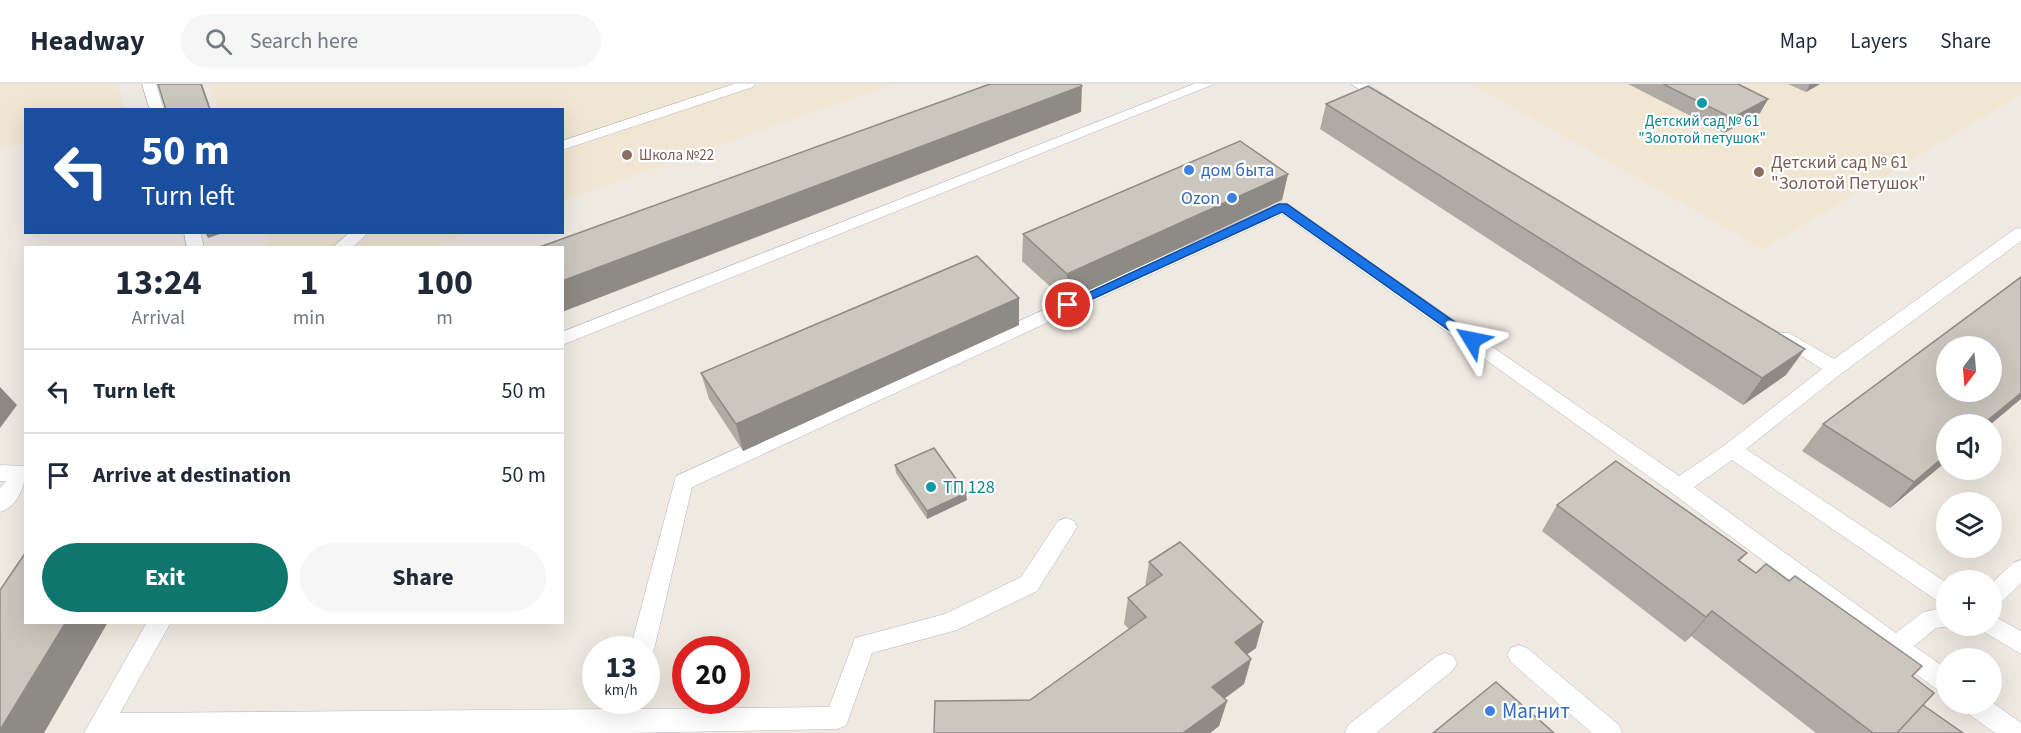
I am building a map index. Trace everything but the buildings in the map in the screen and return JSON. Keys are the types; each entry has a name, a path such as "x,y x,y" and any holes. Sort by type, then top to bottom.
{"lane":[{"path":"149,84 156,108"},
{"path":"564,145 748,84"},
{"path":"564,338 1207,84"},
{"path":"1358,84 1399,108"},
{"path":"645,636 682,482 1283,207 1679,487 1936,675"},
{"path":"1679,487 1732,450 1835,368 2021,233"},
{"path":"343,246 358,234"},
{"path":"1764,326 1835,368"},
{"path":"1732,450 1936,588"},
{"path":"0,473 23,473 0,504"},
{"path":"660,713 836,725 862,645 950,623 1029,584 1066,527"},
{"path":"2002,587 2021,569"},
{"path":"1897,646 1931,619 1936,618"},
{"path":"98,729 159,624"},
{"path":"2002,632 2021,644"},
{"path":"1519,655 1610,733"},
{"path":"1357,733 1445,663"},
{"path":"98,729 582,713"},
{"path":"1989,714 2015,733"}],"shaded area":[{"path":"0,84 117,84 125,108 24,108 24,142 0,149"},
{"name":"Школа №22","path":"209,84 894,84 564,200 564,108 219,108"},
{"name":"Детский сад № 61 \"Золотой Петушок\"","path":"1472,84 2021,84 2021,94 1763,249"},
{"path":"264,234 466,234 432,246 270,246"}],"place":[{"name":"Детский сад № 61 \"Золотой петушок\"","path":"1702,103"},
{"name":"Школа №22","path":"627,155"},
{"name":"дом быта","path":"1189,170"},
{"name":"Детский сад № 61 \"Золотой Петушок\"","path":"1759,172"},
{"name":"Ozon","path":"1232,198"},
{"name":"ТП 128","path":"931,487"},
{"name":"Магнит","path":"1490,711"}],"route":[{"path":"1068,305 1283,207 1472,340"}]}
